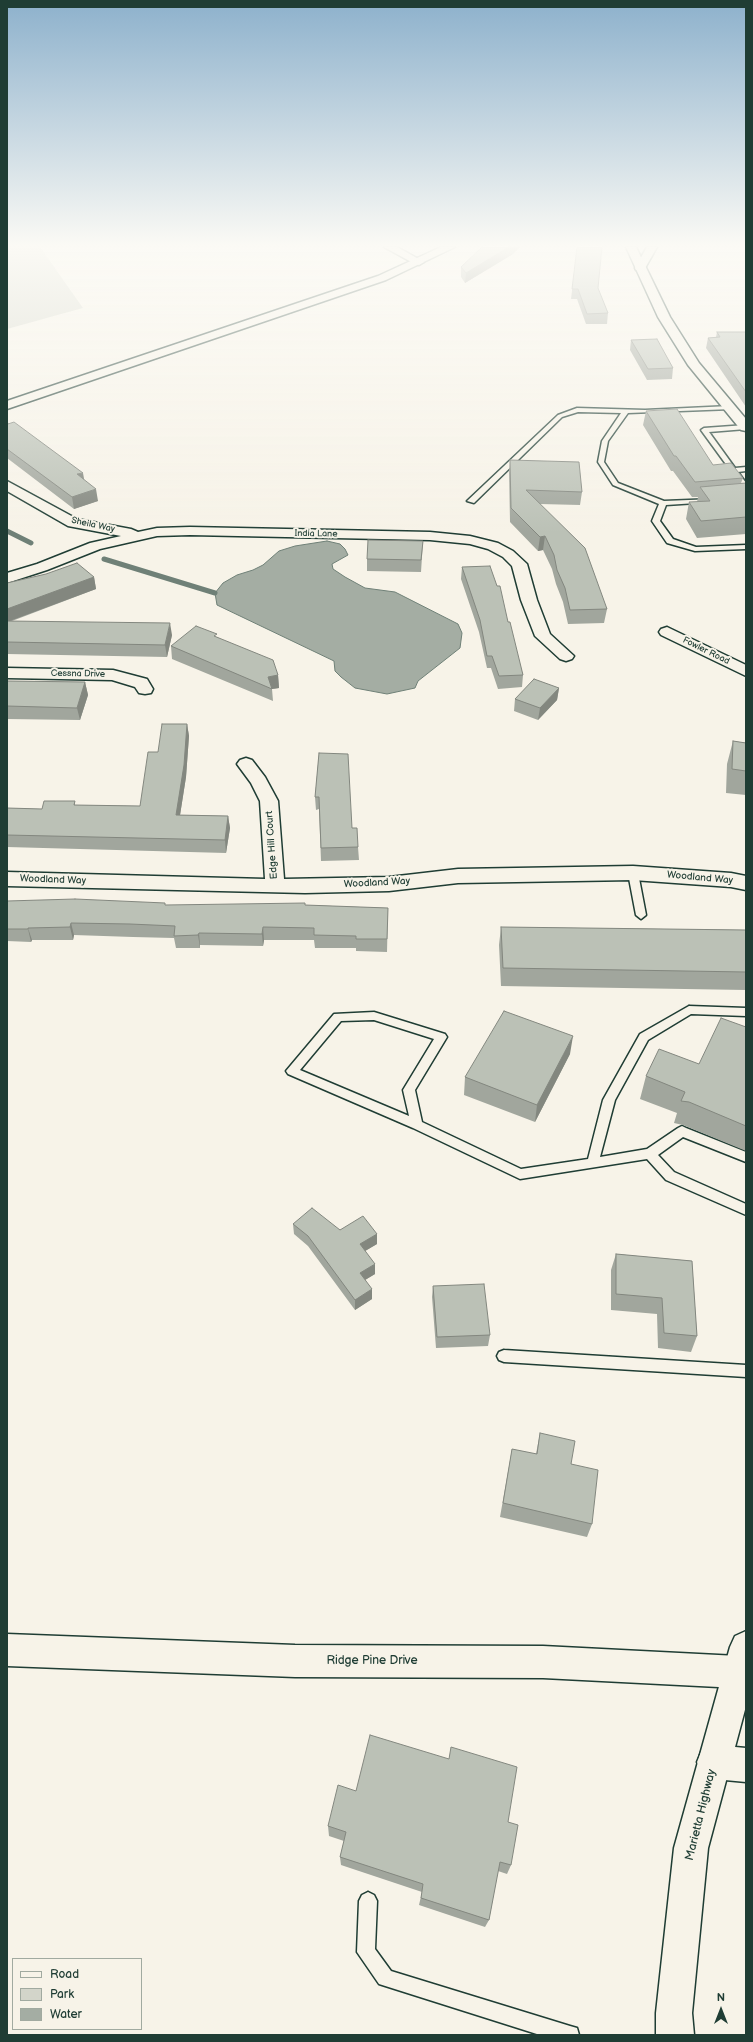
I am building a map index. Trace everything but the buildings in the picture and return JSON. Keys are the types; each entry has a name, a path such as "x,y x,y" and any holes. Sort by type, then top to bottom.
{"street":[{"path":"7,405 195,342"},
{"path":"679,342 694,365 746,427"},
{"name":"Sheila Way","path":"7,485 73,523 140,535"},
{"name":"India Lane","path":"7,578 42,568 94,546 157,532 190,530 430,536 470,540 493,546 508,554 519,564 529,600 543,636 566,656"},
{"name":"Fowler Road","path":"667,632 746,671"},
{"name":"Cessna Drive","path":"7,673 113,675 141,682 146,689"},
{"name":"Edge Hill Court","path":"246,764 259,781 269,801 275,885"},
{"name":"Woodland Way","path":"7,879 275,885 389,884 458,876 633,873 731,880 746,883"},
{"name":"Ridge Pine Drive","path":"7,1650 295,1661 542,1662 742,1659"},
{"name":"Marietta Highway","path":"675,2035 674,2013 691,1848 730,1764 742,1659"}],"lane":[{"path":"471,502 560,416 576,410 626,411 730,408"},
{"path":"626,411 605,441 601,462 615,484 663,503 719,499"},
{"path":"746,427 704,430 746,488"},
{"path":"733,470 746,469"},
{"path":"663,503 656,520 670,541 695,549 746,548"},
{"path":"633,873 641,915"},
{"path":"594,1162 609,1100 644,1037 689,1010 746,1012"},
{"path":"417,1125 408,1090 441,1037 374,1016 338,1017 292,1071 417,1125 520,1174 650,1154 682,1131 746,1157"},
{"path":"650,1154 670,1176 746,1210"},
{"path":"504,1356 746,1371"},
{"path":"368,1901 366,1952 385,1978 570,2035"}],"water":[{"path":"327,541 340,544 348,555 332,564 333,569 345,577 365,588 395,592 458,624 462,633 460,648 418,681 415,688 387,694 355,688 335,671 334,661 217,605 215,593 223,583 237,575 263,565 279,551 295,546"}],"waterway":[{"path":"7,531 31,543"},
{"path":"104,559 215,593"}]}
